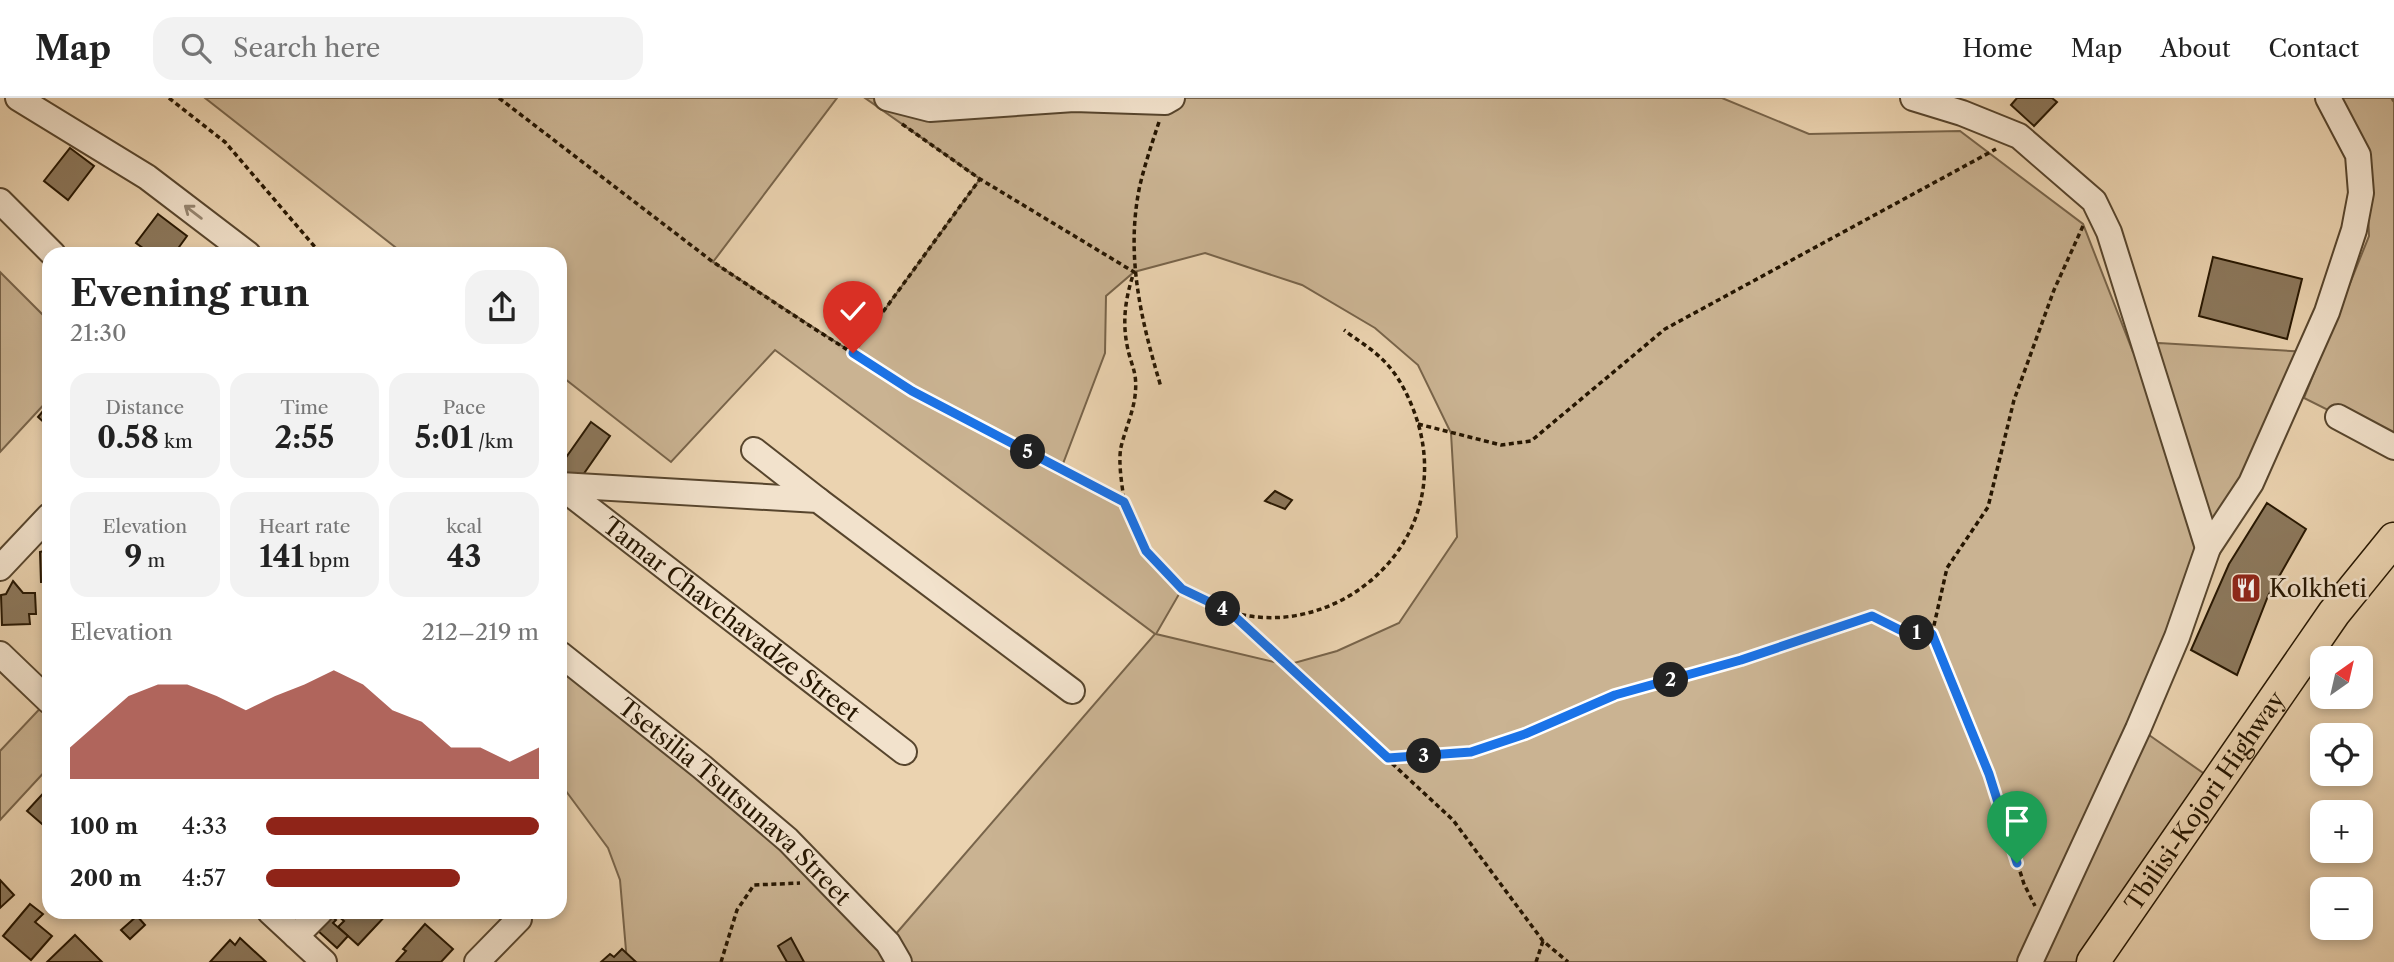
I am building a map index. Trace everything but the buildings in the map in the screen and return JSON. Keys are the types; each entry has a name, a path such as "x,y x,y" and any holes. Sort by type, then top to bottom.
{"main road":[{"name":"Tbilisi-Kojori Highway","path":"2093,962 2327,624 2394,539"}],"street":[{"path":"18,98 147,177 239,247"},
{"path":"1913,98 1962,113 2019,136 2094,201 2109,232 2208,548"},
{"path":"2029,962 2138,729 2177,637 2208,548 2251,483 2327,312 2354,230 2361,193 2358,155 2328,98"},
{"path":"892,109 1074,99 1168,100"},
{"path":"0,201 46,247"},
{"path":"2338,416 2394,447"},
{"path":"754,450 1072,691"},
{"path":"567,486 818,500"},
{"name":"Tamar Chavchavadze Street","path":"567,491 904,752"},
{"path":"0,568 42,523"},
{"path":"0,654 42,694"},
{"name":"Tsetsilia Tsutsunava Street","path":"567,660 702,767 788,840 888,943 899,962"},
{"path":"278,919 324,962"},
{"path":"296,936 313,919"},
{"path":"477,962 519,919"}],"path":[{"path":"169,98 225,142 314,247"},
{"path":"499,98 713,262 853,353 912,391 1124,502"},
{"path":"1161,387 1143,327 1134,272 1140,185 1168,100"},
{"path":"892,109 980,178 1134,272"},
{"path":"1418,424 1501,445 1531,441 1665,329 2019,136"},
{"path":"853,353 980,178"},
{"path":"2046,927 2024,884 1989,774 1932,634 1947,568 1988,507 2014,400 2054,290 2094,201"},
{"path":"1134,272 1126,297 1124,326 1127,348 1137,371 1135,399 1121,450 1124,502 1146,551 1182,589 1230,612 1453,820 1543,941 1568,962"},
{"path":"1230,612 1282,618 1334,606 1375,580 1406,542 1423,497 1425,447 1411,401 1384,360 1344,330"},
{"path":"1388,758 1471,752 1525,734 1615,695 1741,660 1872,616 1902,631 1932,634"},
{"path":"721,962 737,910 754,886 827,881"},
{"path":"1536,962 1543,941"}],"shaded area":[{"path":"205,98 837,98 713,262 853,353 980,179 865,98 1722,98 1809,134 1960,131 2083,224 2133,352 2159,343 2308,352 2139,728 2216,782 2093,962 627,962 620,880 608,848 567,792 567,660 888,943 1155,634 775,350 671,462 567,380 567,247 395,247","holes":["1205,253 1302,285 1375,328 1418,365 1451,433 1457,537 1399,623 1337,651 1287,665 1156,634 1182,589 1146,551 1124,502 1061,469 1105,353 1106,296 1134,272"]},
{"path":"2337,98 2394,98 2394,443 2304,398 2369,236 2366,150"},
{"path":"0,272 42,314 42,407 0,452"},
{"path":"42,706 42,775 0,820 0,751"}],"place":[{"name":"Kolkheti","path":"2246,588"}],"route":[{"path":"853,353 912,391 1124,502 1146,551 1182,589 1230,612 1388,758 1471,752 1525,734 1615,695 1741,660 1872,616 1902,631 1932,634 1989,774 2017,863"}]}
